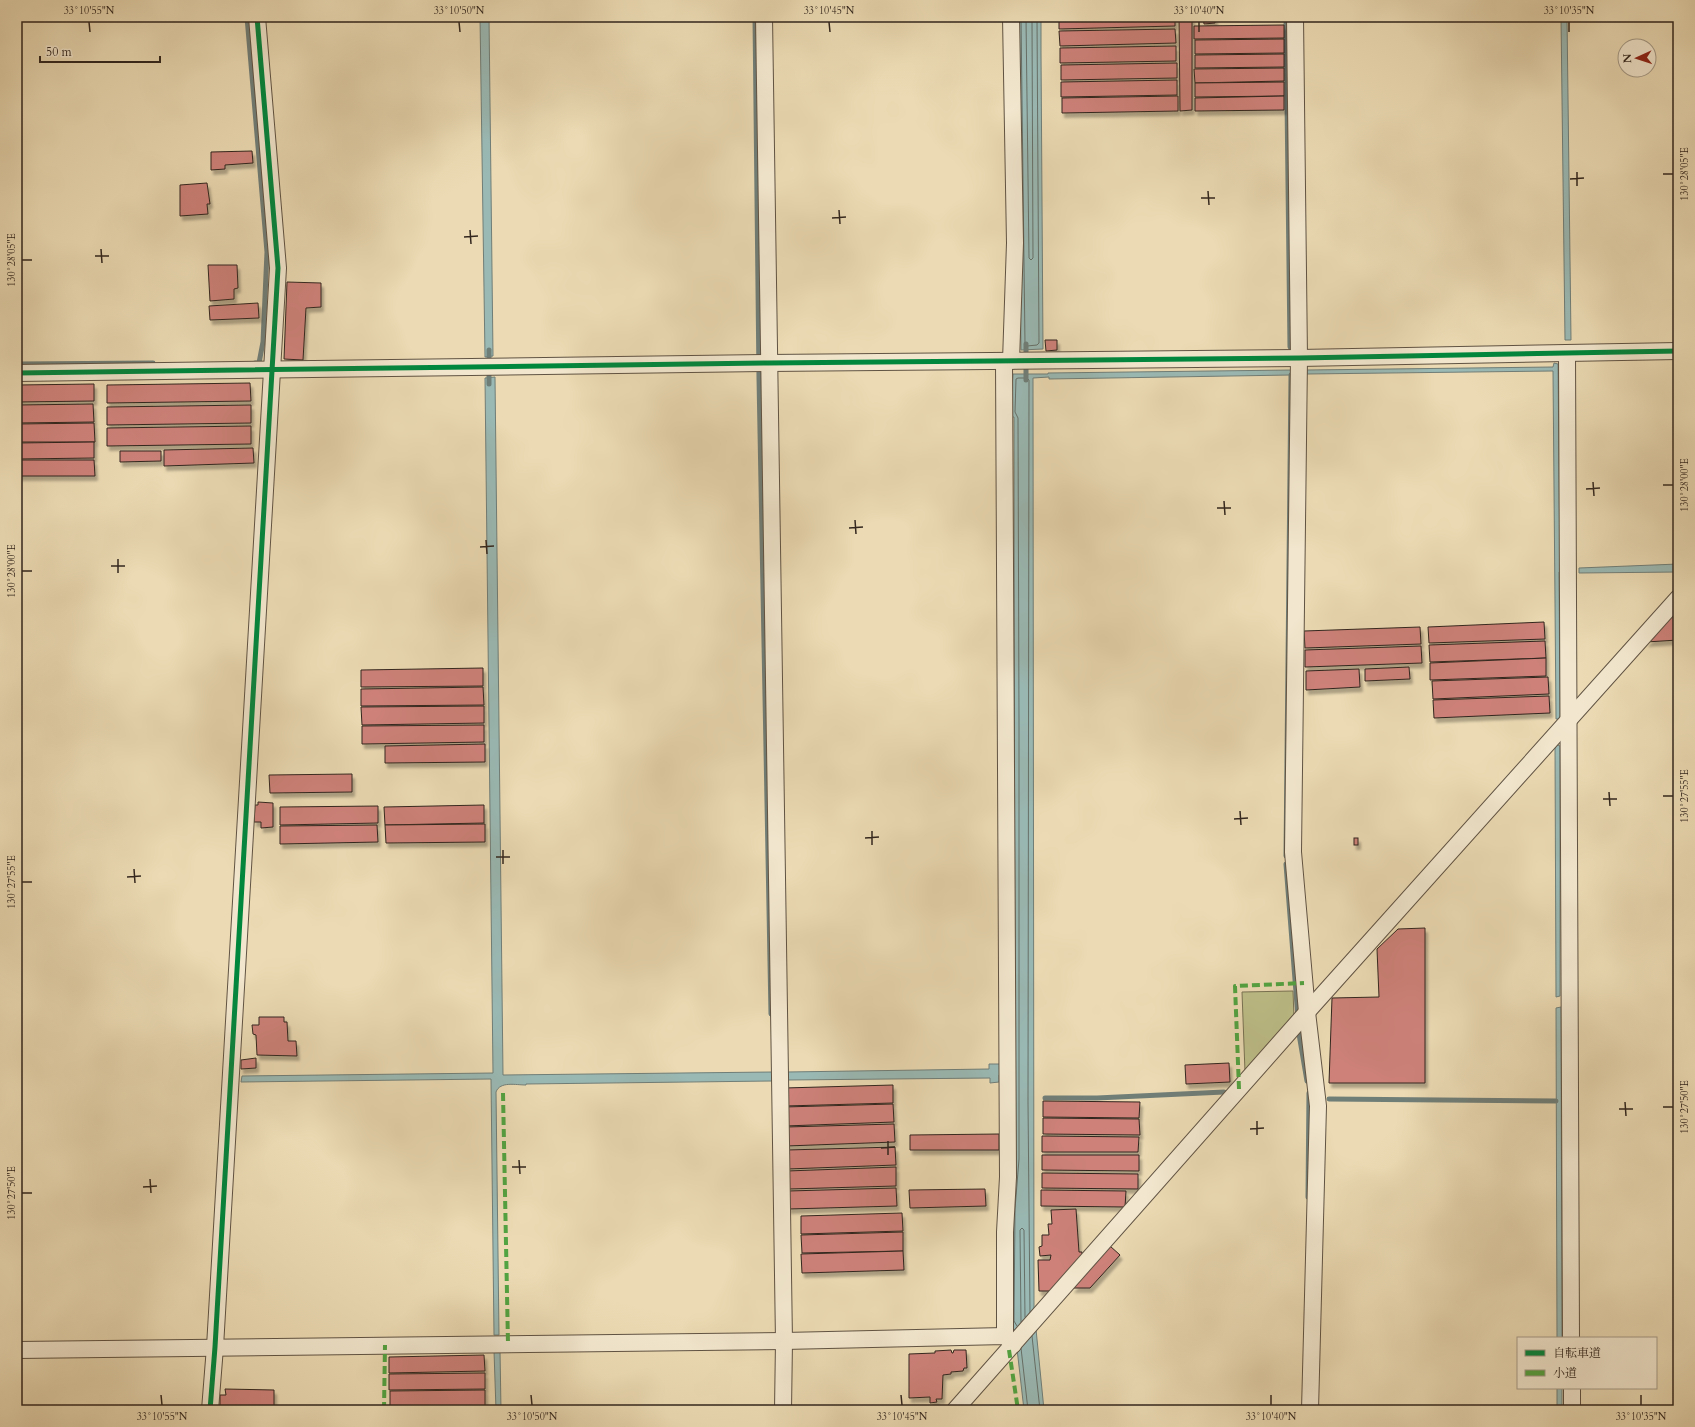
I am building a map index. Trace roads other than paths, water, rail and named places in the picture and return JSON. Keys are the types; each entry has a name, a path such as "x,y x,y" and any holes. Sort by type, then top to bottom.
{"street":[{"path":"210,1410 215,1347 278,268 257,17"},
{"path":"764,17 768,363 784,1341 783,1410"},
{"path":"1011,17 1015,243 1010,361 1008,1177 1005,1232 1011,1341"},
{"path":"1295,17 1298,358 1293,852 1307,1012 1318,1106 1310,1410"},
{"path":"17,373 768,363 1298,358 1678,351"},
{"path":"1568,353 1571,1337"},
{"path":"955,1410 1011,1341 1037,1318 1307,1012 1678,598"},
{"path":"17,1350 784,1341 1011,1341"},
{"path":"1572,1389 1572,1410"}],"water":[{"path":"480,17 489,17 493,356 485,357"},
{"path":"1017,17 1041,17 1043,349 1021,350"},
{"path":"1561,17 1567,17 1571,340 1565,340"},
{"path":"1554,363 1558,364 1560,568 1562,569 1562,572 1559,572 1560,719 1556,719 1553,371 1307,374 1307,370 1553,367"},
{"path":"1293,370 1291,375 1033,378 1034,1309 1044,1410 1024,1410 1015,1331 1010,1323 1015,1074 1014,417 1010,417 1013,374"},
{"path":"495,377 503,1075 773,1072 772,1081 509,1084 501,1086 496,1092 499,1335 494,1335 491,1079 241,1082 242,1076 493,1073 485,378"},
{"path":"1678,564 1678,572 1579,573 1579,568"},
{"path":"1555,744 1560,746 1560,996 1556,997"},
{"path":"1561,1007 1562,1337 1557,1337 1556,1008"},
{"path":"989,1064 999,1064 1014,1075 999,1075 999,1082 990,1083 990,1078 788,1080 787,1072 989,1069"},
{"path":"494,1351 500,1351 501,1410 496,1410"},
{"path":"1557,1389 1562,1389 1562,1410 1557,1410"}],"waterway":[{"path":"247,17 267,252 263,342 259,363 255,363"},
{"path":"755,17 759,378 771,1014"},
{"path":"1286,17 1290,347"},
{"path":"1026,344 1026,380"},
{"path":"489,350 489,384"},
{"path":"17,364 153,363"},
{"path":"1286,856 1291,375"},
{"path":"1286,864 1298,1018"},
{"path":"1298,1028 1307,1081"},
{"path":"1045,1098 1097,1098 1224,1092"},
{"path":"1308,1197 1309,1093"},
{"path":"1329,1099 1556,1101"}]}
